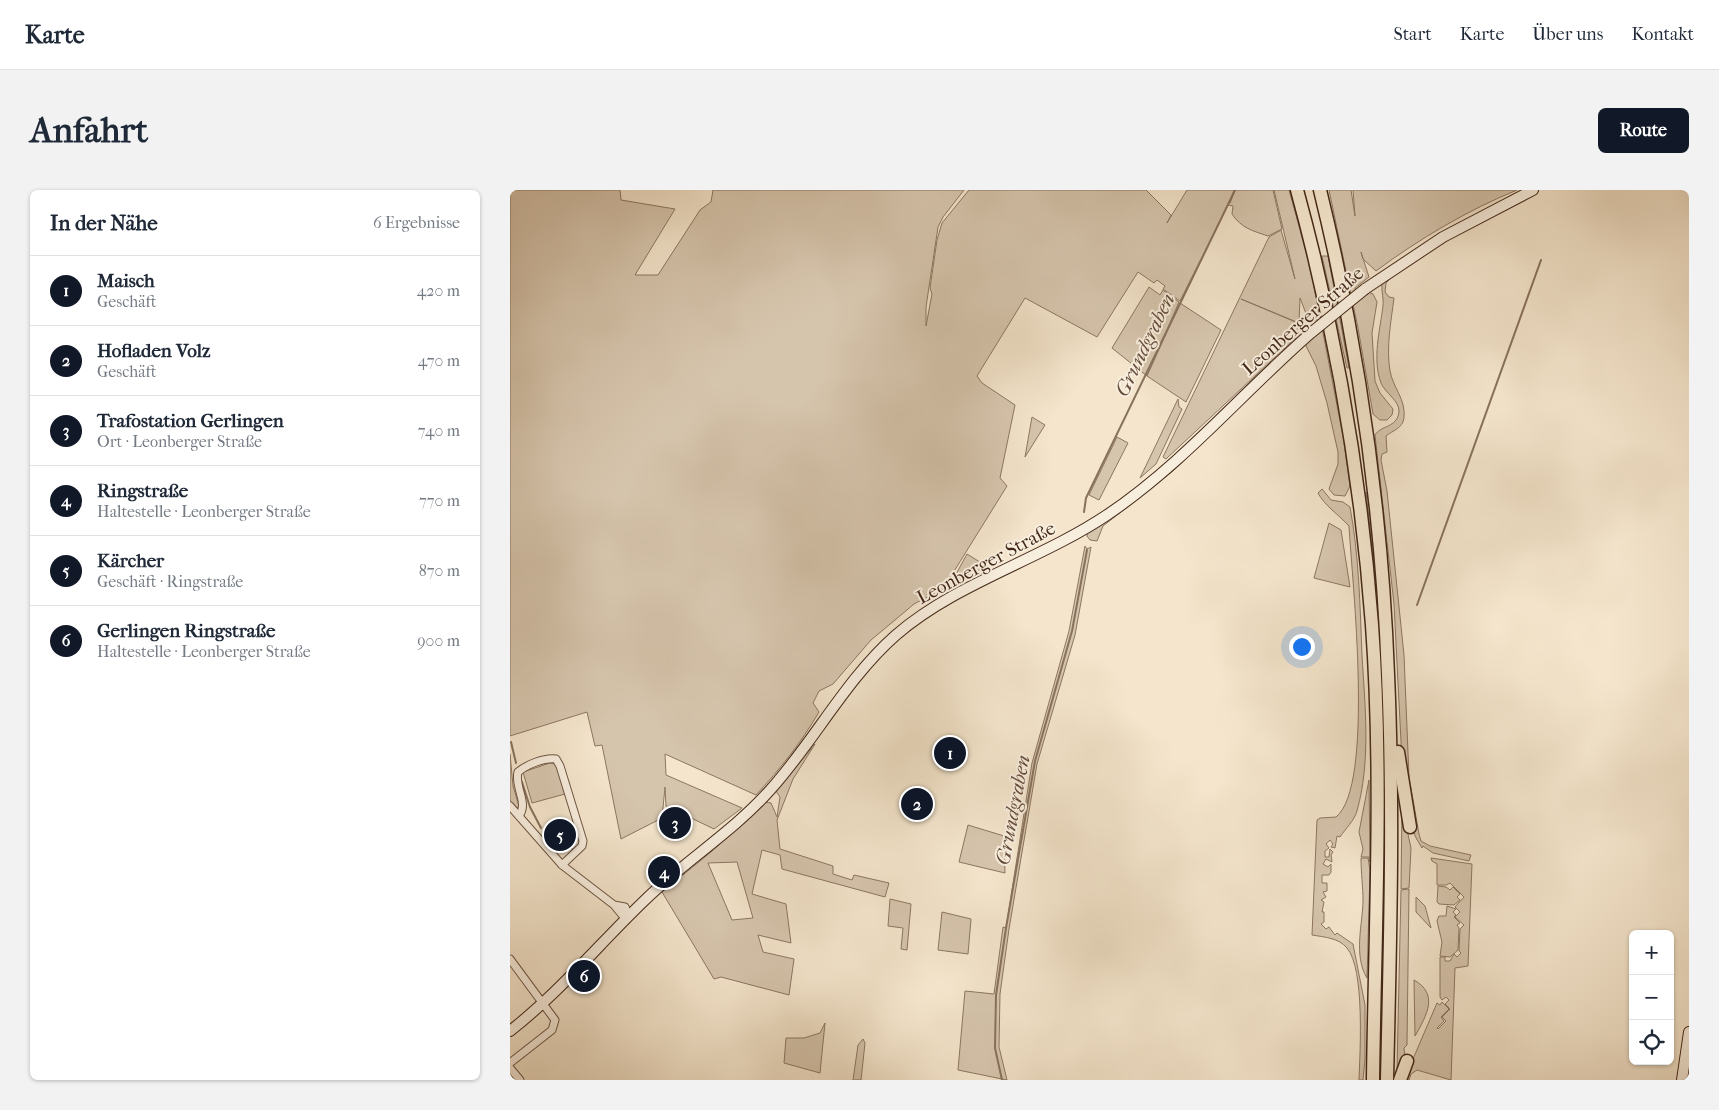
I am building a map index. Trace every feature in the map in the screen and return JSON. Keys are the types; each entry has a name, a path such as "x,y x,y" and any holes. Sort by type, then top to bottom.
{"highway":[{"path":"1298,190 1322,285 1349,426 1368,578 1376,700 1377,862 1373,1080"},
{"path":"1320,190 1351,338 1368,446 1380,542 1390,723 1392,860 1387,1080"},
{"path":"1368,763 1376,700"},
{"path":"1390,723 1398,748 1410,827"},
{"path":"1367,1001 1374,1057"},
{"path":"1400,1080 1407,1062"}],"main road":[{"name":"Leonberger Straße","path":"510,1031 585,964 629,916 668,879 769,792 796,760 861,671 896,635 948,599 1063,542 1131,498 1181,455 1312,332 1365,289 1443,237 1533,190"},
{"path":"1682,1080 1689,1032"}],"street":[{"path":"519,816 523,811 523,804 517,781 518,772 526,766 552,758 556,760 560,766 583,841 582,846 562,864"},
{"path":"510,806 562,864 614,904 619,913 629,916"},
{"path":"510,959 555,1020 552,1030 510,1063"},
{"path":"510,1068 520,1080"}],"shaded area":[{"path":"510,190 620,190 621,200 675,209 635,275 658,275 700,210 711,202 713,190 964,190 943,217 938,227 926,307 926,326 932,294 930,288 937,240 942,223 969,190 1146,190 1171,215 1167,223 1187,190 1234,190 1230,203 1235,190 1273,190 1282,229 1268,236 1252,231 1236,219 1232,214 1233,206 1228,205 1180,301 1163,289 1165,286 1157,280 1154,283 1138,272 1097,337 1025,298 977,376 982,383 1015,405 1000,478 1007,486 943,589 914,604 871,640 833,684 819,691 813,703 819,712 790,755 756,795 665,754 666,775 742,808 714,829 666,806 665,787 662,818 621,839 602,745 595,746 587,712 510,736"},
{"path":"1274,190 1289,190 1310,266 1343,436 1350,486 1345,496 1334,495 1329,489 1338,464 1338,452 1316,366 1306,346 1306,343 1319,331 1317,319 1310,324 1300,298 1299,323 1241,299 1298,323 1300,334 1166,459 1163,457 1269,237 1281,230 1295,279"},
{"path":"1329,190 1351,190 1355,216 1353,190 1517,190 1444,226 1376,271 1363,259 1369,277 1355,288 1357,300 1368,292 1373,294 1377,302 1372,333 1375,381 1380,393 1393,409 1392,415 1387,420 1380,420 1373,414 1358,328"},
{"path":"1462,231 1393,276 1386,283 1385,292 1389,297 1394,298 1390,325 1390,371 1403,405 1404,418 1399,427 1386,436 1387,452 1382,454 1381,460 1387,491 1404,655 1409,777 1419,834 1421,841 1430,846 1471,855 1469,861 1433,853 1423,846 1422,848 1415,836 1402,761 1394,604 1375,435 1381,429 1392,424 1398,417 1399,412 1397,404 1381,383 1378,374 1377,354 1383,306 1383,279"},
{"path":"1322,256 1328,256 1349,368 1347,368"},
{"path":"1149,287 1160,295 1163,290 1179,302 1147,376 1112,348"},
{"path":"1180,303 1221,330 1186,402 1147,376"},
{"path":"1178,399 1179,407 1182,409 1156,464 1140,478"},
{"path":"1032,417 1045,425 1025,457"},
{"path":"1230,417 1173,471 1103,526 1097,541 1090,540 1087,536 1088,531"},
{"path":"1117,437 1128,443 1099,500 1089,495"},
{"path":"1322,489 1331,500 1343,502 1350,507 1359,581 1366,753 1356,815 1340,837 1337,836 1335,848 1331,847 1333,844 1330,840 1326,844 1329,848 1325,851 1325,857 1329,857 1330,849 1333,852 1331,855 1332,862 1326,859 1323,864 1328,867 1331,864 1331,872 1329,875 1322,875 1322,883 1327,883 1327,891 1323,892 1326,897 1321,900 1324,902 1322,912 1324,912 1324,922 1321,924 1326,929 1329,927 1335,935 1337,933 1353,944 1365,1005 1363,1080 1359,1080 1360,1011 1357,974 1353,959 1347,948 1340,942 1331,938 1312,935 1317,820 1320,818 1336,817 1348,798 1355,766 1358,726 1356,634 1349,526 1328,506 1318,493"},
{"path":"1366,492 1370,509 1378,613 1384,746 1385,880 1381,1080 1383,727 1375,576"},
{"path":"1329,523 1341,530 1350,587 1314,578"},
{"path":"1085,546 1087,549 1091,547 1075,635 1037,764 1009,929 1000,994 999,1047 1007,1080 958,1070 965,991 994,994 1003,927 1006,928 1032,763 1069,631"},
{"path":"967,554 991,569 949,587"},
{"path":"815,744 793,779 777,820 780,849 833,866 833,874 852,880 854,875 889,883 885,897 782,869 780,855 762,850 752,894 786,904 791,943 758,935 763,952 794,959 789,995 721,977 714,979 662,892 711,852 765,802 771,803 777,817 780,797 776,791","holes":["737,862 753,918 732,920 708,863"]},
{"path":"510,754 513,786 519,806 517,808 510,800"},
{"path":"550,763 557,764 565,794 532,803 523,772"},
{"path":"1369,780 1370,859 1369,862 1369,857 1361,857 1363,849 1359,832"},
{"path":"1402,807 1411,848 1409,888 1401,889"},
{"path":"968,825 1004,836 1005,873 959,862"},
{"path":"1361,858 1368,858 1370,870 1367,978 1360,959 1363,900"},
{"path":"1431,858 1472,864 1468,966 1455,968 1451,1080 1417,1070 1411,1074 1409,1080 1404,1080 1437,1003 1440,1005 1442,1002 1449,1009 1441,1017 1444,1021 1438,1029 1446,1021 1442,1017 1450,1009 1445,1004 1449,1000 1446,997 1442,1000 1440,997 1440,957 1445,957 1445,961 1450,961 1454,954 1457,957 1461,953 1459,951 1460,929 1464,925 1455,917 1460,912 1455,907 1464,897 1450,883 1437,885 1437,864"},
{"path":"1438,886 1446,887 1450,890 1453,887 1460,894 1457,897 1460,900 1454,905 1439,904 1437,902"},
{"path":"1409,889 1407,1045 1404,1048 1405,1057 1397,1071 1401,890"},
{"path":"1416,897 1425,906 1431,928 1416,912"},
{"path":"890,899 911,904 907,950 901,949 903,928 888,926"},
{"path":"1447,906 1456,909 1453,912 1456,915 1454,917 1460,923 1457,925 1459,928 1458,950 1450,957 1440,956 1442,942 1437,921 1439,916 1446,916"},
{"path":"942,912 971,919 968,954 938,950"},
{"path":"1414,980 1422,986 1428,998 1427,1013 1415,1036"},
{"path":"825,1023 820,1073 784,1063 786,1038 804,1038 820,1033"},
{"path":"863,1039 865,1043 861,1080 853,1080 858,1045"}],"waterway":[{"name":"Grundgraben","path":"1084,512 1086,498 1235,190"},
{"path":"1417,605 1541,260"},
{"name":"Grundgraben","path":"1002,1080 995,1048 996,995 1006,928 1035,761 1072,631 1087,550"},
{"path":"511,742 516,763"},
{"path":"522,782 530,807 541,828"},
{"path":"544,833 556,846 567,849 572,848"}],"place":[{"name":"Maisch","path":"950,753"},
{"name":"Hofladen Volz","path":"917,804"},
{"name":"Trafostation Gerlingen","path":"675,823"},
{"name":"Kärcher","path":"560,835"},
{"name":"Ringstraße","path":"664,872"},
{"name":"Gerlingen Ringstraße","path":"584,976"}]}
